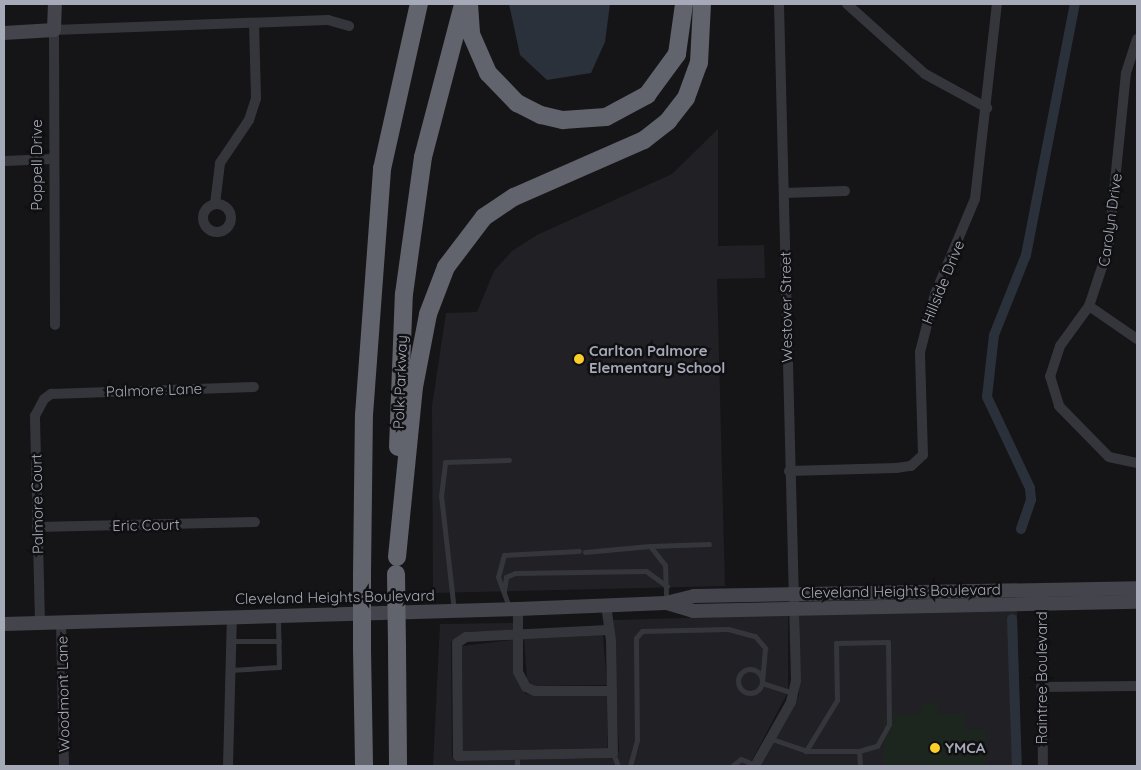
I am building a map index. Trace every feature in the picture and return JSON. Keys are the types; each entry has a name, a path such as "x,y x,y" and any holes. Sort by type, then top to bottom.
{"highway":[{"path":"364,766 362,574 364,415 382,169 408,4"},
{"path":"382,169 419,4"},
{"name":"Polk Parkway","path":"398,766 397,565 404,294 423,157 463,4"},
{"path":"469,4 471,34 488,73 517,103 541,116 563,120 606,117 647,95 677,54 684,4"},
{"path":"397,565 414,388 428,314 446,267 484,218 514,197 644,140 668,121 686,98 698,63 702,4"}],"street":[{"name":"Poppell Drive","path":"55,4 53,160 55,325"},
{"name":"Westover Street","path":"779,4 789,471 794,610 794,694"},
{"path":"846,4 925,74 987,108"},
{"name":"Hillside Drive","path":"789,471 896,468 910,466 923,455 921,344 935,294 971,214 987,108 997,4"},
{"path":"4,33 328,20 349,26"},
{"path":"215,204 220,163 248,120 256,98 254,23"},
{"name":"Carolyn Drive","path":"1137,40 1126,73 1108,249 1089,306 1057,352 1050,376 1059,406 1109,457 1137,463"},
{"path":"4,161 53,160"},
{"path":"784,193 845,191"},
{"path":"1089,306 1137,338"},
{"name":"Palmore Lane","path":"54,394 254,387"},
{"name":"Palmore Court","path":"40,623 35,416 37,407 54,394"},
{"name":"Eric Court","path":"37,528 255,522"},
{"name":"Cleveland Heights Boulevard","path":"666,603 693,611 794,610 1042,597 1137,588"},
{"name":"Cleveland Heights Boulevard","path":"4,624 232,616 514,610 666,603 694,596 1042,597 1137,602"},
{"name":"Raintree Boulevard","path":"1042,597 1041,687 1043,766"},
{"path":"606,605 608,630 612,690 613,753 458,756 454,654 457,643 466,637 608,630"},
{"path":"514,610 518,635 518,672 530,691 612,690"},
{"path":"228,766 232,616"},
{"name":"Woodmont Lane","path":"62,622 64,766"},
{"path":"1041,687 1137,686"},
{"path":"755,766 768,738 794,694"}],"lane":[{"path":"454,611 441,496 445,462 510,460"},
{"path":"514,610 498,577 504,555 709,544"},
{"path":"650,546 665,565 666,603"},
{"path":"504,590 506,577 515,573 646,571 667,586"},
{"path":"230,670 279,667 278,615"},
{"path":"630,766 637,740 636,638 642,631 728,629 755,636 765,648 762,683 758,690 748,693 739,686 739,678 744,671 754,670 762,683 794,694"},
{"path":"232,641 279,640"},
{"path":"768,738 806,751 859,751 877,746 889,724 888,642 836,643 837,700 806,751"},
{"path":"859,751 860,766"},
{"path":"613,753 618,766"},
{"path":"517,755 517,766"},
{"path":"732,766 741,759 755,766"}],"shaded area":[{"path":"509,4 610,4 605,42 591,73 547,80 520,55"},
{"name":"Carlton Palmore Elementary School","path":"718,129 718,246 764,245 765,278 717,279 725,586 433,593 432,406 446,313 477,312 494,271 512,251 537,235 672,174"},
{"path":"1017,609 1021,766 761,766 799,695 800,615"},
{"path":"788,615 788,692 749,766 433,766 440,624 513,623 513,630 465,632 451,642 452,757 458,761 613,758 619,752 613,620"},
{"path":"603,635 607,685 533,686 527,679 524,639"},
{"path":"513,640 513,673 526,694 607,696 607,748 463,751 462,646"},
{"name":"YMCA","path":"938,702 938,714 964,713 964,730 986,729 986,766 884,766 884,714 922,714 922,703"}],"waterway":[{"path":"1021,529 1031,500 1030,488 987,397 994,335 1026,255 1075,4"},
{"path":"1012,619 1017,766"}],"place":[{"name":"Carlton Palmore Elementary School","path":"579,359"},
{"name":"YMCA","path":"935,748"}]}
